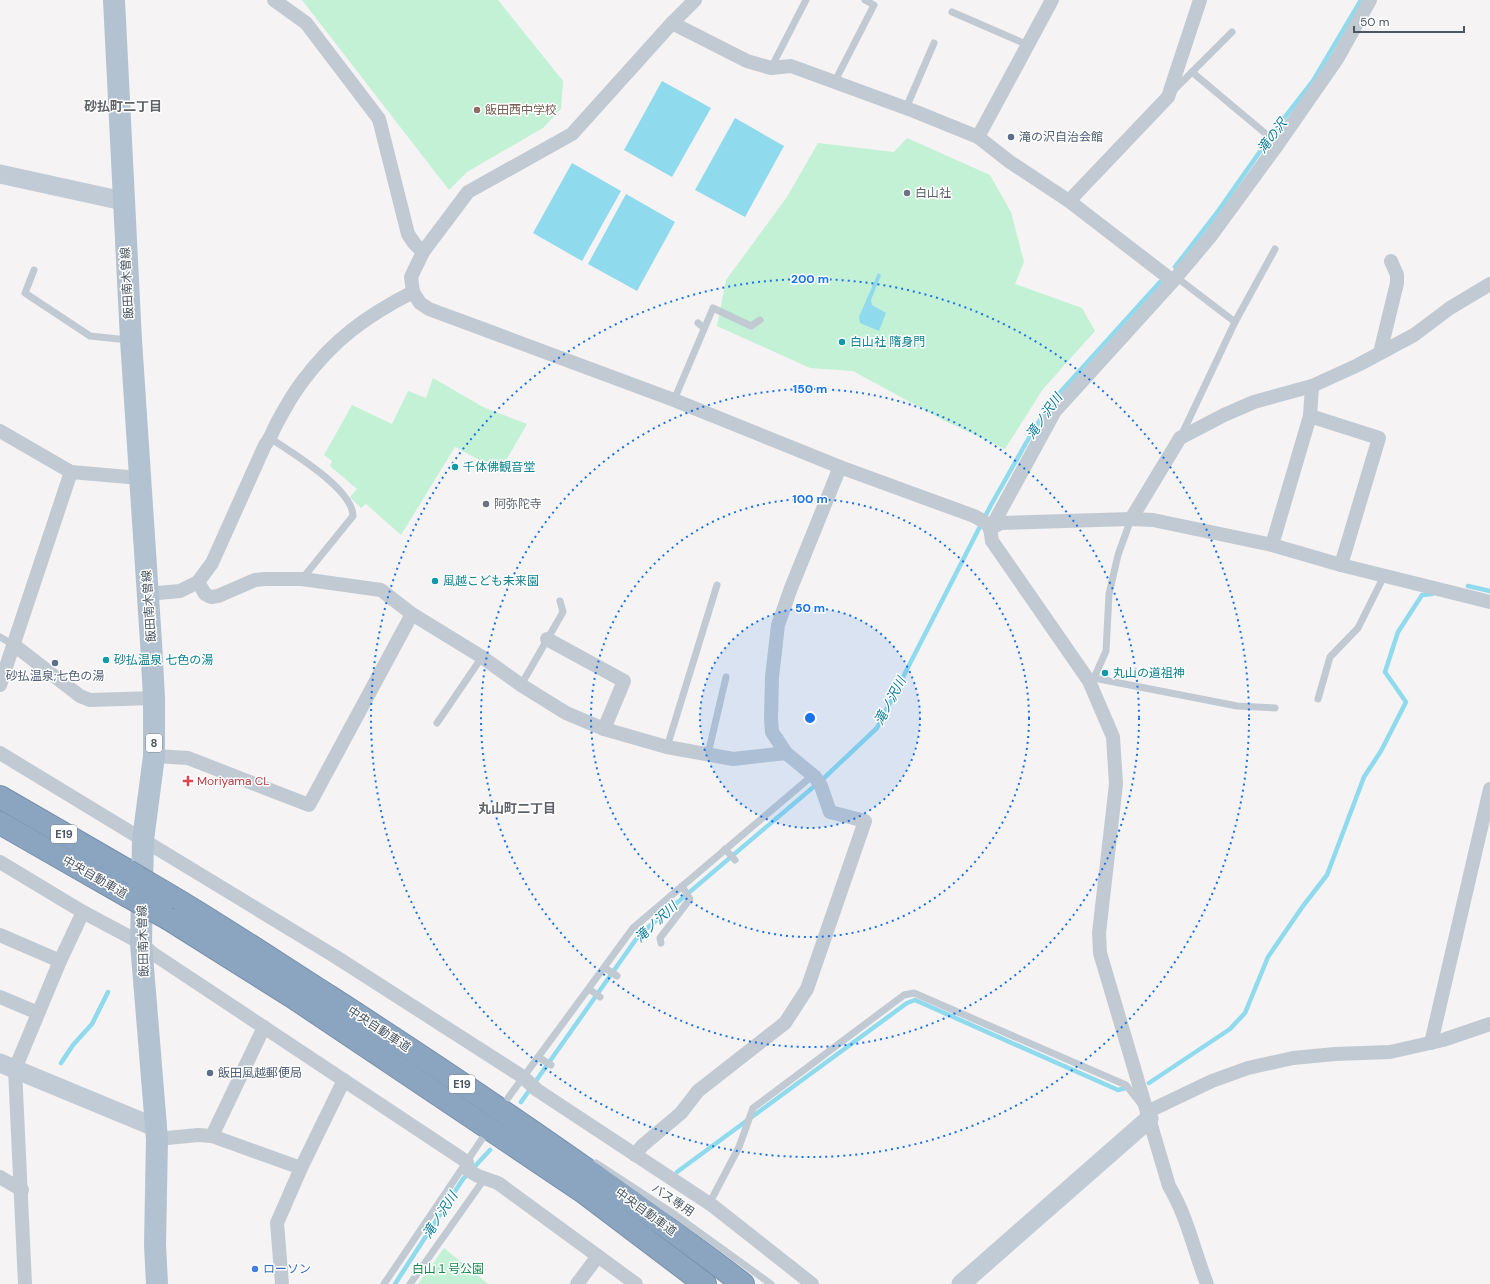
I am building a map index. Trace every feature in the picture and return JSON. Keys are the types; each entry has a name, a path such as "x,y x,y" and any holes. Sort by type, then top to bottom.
{"highway":[{"name":"中央自動車道","path":"0,797 172,897 376,1027 555,1147 672,1230 743,1284"},
{"name":"中央自動車道","path":"0,823 169,919 293,997 582,1191 705,1284"}],"main road":[{"name":"飯田南木曽線","path":"114,0 123,201 154,698 154,756 143,840 141,943 157,1134 155,1245 157,1284"}],"street":[{"path":"274,0 306,24 379,119 408,234 423,252"},
{"path":"695,0 672,23 572,134 468,192 423,252 411,277 413,292 420,303 429,309 674,400 840,467 974,516 989,526 1001,523 1131,519 1153,520 1272,545 1341,565 1490,602"},
{"path":"978,137 1052,0"},
{"path":"1069,201 1168,97 1200,0"},
{"path":"1207,1284 1180,1205 1169,1186 1100,953 1099,932 1116,784 1113,737 1092,680 992,541 989,526 1055,411 1210,237 1276,142 1337,59 1370,0"},
{"path":"672,23 747,61 771,68 791,66 835,81 978,137 1010,162 1069,201 1174,279"},
{"path":"0,174 123,201"},
{"path":"1380,353 1397,283 1397,275 1390,261"},
{"path":"1131,519 1180,438 1224,415 1254,402 1312,386 1380,353 1414,335 1450,308 1490,284"},
{"path":"148,594 166,594 180,591 198,582 212,563 265,445 277,422 302,382 332,345 356,326 413,292"},
{"path":"1272,545 1310,416 1312,386"},
{"path":"1310,416 1379,438 1341,565"},
{"path":"0,431 71,472 140,478"},
{"path":"635,1155 642,1146 681,1113 698,1091 785,1023 807,989 865,821 830,812 816,779 786,753 772,732 771,719 772,677 778,625 791,588 840,467"},
{"path":"0,685 71,472"},
{"path":"198,582 205,594 211,597 218,596 255,580 302,579 381,590 412,614 482,657 521,685 566,713 604,729 667,747 733,759 786,753"},
{"path":"154,756 188,758 309,804 412,614"},
{"path":"547,639 624,681 604,729"},
{"path":"14,645 80,696 90,700 154,698"},
{"path":"0,754 336,957 529,1083 709,1204 812,1284"},
{"path":"1431,1043 1490,789"},
{"path":"0,862 83,912 141,943 152,953 344,1080 475,1171 498,1183 636,1284"},
{"path":"25,1284 22,1190 8,1066 38,1013 83,912"},
{"path":"0,935 60,961"},
{"path":"0,997 38,1013"},
{"path":"961,1284 1148,1116 1212,1081 1248,1068 1293,1058 1335,1054 1390,1052 1431,1043 1490,1024"},
{"path":"212,1136 264,1027"},
{"path":"8,1066 157,1134 212,1136 301,1168"},
{"path":"282,1284 277,1223 301,1168 344,1080"},
{"path":"0,1177 22,1190"},
{"path":"577,1284 598,1256"}],"lane":[{"path":"835,81 874,6 864,0"},
{"path":"771,68 804,1"},
{"path":"952,12 1028,45"},
{"path":"1168,97 1232,32"},
{"path":"906,108 934,43"},
{"path":"1192,72 1276,142"},
{"path":"1180,438 1235,322 1274,249"},
{"path":"34,270 25,294 90,336 131,340"},
{"path":"1174,279 1235,322"},
{"path":"674,400 713,308 751,326 760,320"},
{"path":"698,323 704,328"},
{"path":"270,438 332,482 353,510 353,516 302,579"},
{"path":"1131,519 1118,555 1109,594 1106,651 1092,680 1237,706 1275,708"},
{"path":"1318,699 1330,657 1358,628 1384,576"},
{"path":"667,747 717,585"},
{"path":"521,685 563,612 560,601"},
{"path":"0,637 14,645"},
{"path":"437,724 482,657"},
{"path":"708,754 726,677"},
{"path":"508,1098 529,1083 540,1058 606,969 633,928 726,850 816,779"},
{"path":"726,850 735,860"},
{"path":"661,943 660,938 689,901 690,896 683,887"},
{"path":"606,969 617,976"},
{"path":"590,990 600,997"},
{"path":"709,1204 739,1147 752,1110 904,995 914,993 1126,1085 1148,1116"},
{"path":"540,1058 551,1065"},
{"path":"410,1284 475,1171 484,1136"},
{"name":"バス専用","path":"555,1147 585,1157 674,1214 756,1271 771,1284"},
{"path":"384,1284 475,1171"}],"green space":[{"name":"飯田西中学校","path":"302,0 498,0 563,81 561,109 543,128 467,172 449,190"},
{"path":"907,138 990,175 1011,212 1024,262 1015,284 1082,308 1095,331 1043,389 1005,449 943,420 853,371 810,368 717,326 726,280 787,197 818,143 894,152"},
{"path":"433,378 483,407 527,424 500,471 455,447 401,535 366,504 361,508 350,497 357,489 330,466 332,461 324,455 352,405 392,424 408,391 426,398"},
{"name":"白山１号公園","path":"444,1248 488,1284 418,1284"}],"water":[{"path":"662,81 711,108 672,177 624,150"},
{"path":"735,118 784,146 745,217 695,190"},
{"path":"572,163 621,191 582,261 533,233"},
{"path":"626,194 675,222 637,291 588,264"},
{"path":"878,273 881,275 871,300 872,305 886,313 879,331 860,323 859,317"}],"waterway":[{"name":"滝の沢","path":"1175,267 1216,214 1278,126 1313,81 1361,0"},
{"name":"滝ノ沢川","path":"521,1102 639,935 824,778 877,728 991,505 1034,429 1055,398 1160,282"},
{"path":"1468,586 1490,591"},
{"path":"1149,1083 1230,1029 1245,1013 1268,957 1303,906 1327,875 1364,777 1381,751 1406,702 1385,672 1398,632 1422,595 1432,594"},
{"path":"61,1063 73,1045 92,1024 108,992"},
{"path":"677,1172 907,1003 915,1000 1118,1090 1126,1088"},
{"name":"滝ノ沢川","path":"395,1284 463,1179 490,1150"}],"place":[{"name":"飯田西中学校","path":"477,110"},
{"name":"滝の沢自治会館","path":"1011,137"},
{"name":"白山社","path":"907,193"},
{"name":"白山社 隋身門","path":"842,342"},
{"name":"千体佛観音堂","path":"455,467"},
{"name":"阿弥陀寺","path":"486,504"},
{"name":"風越こども未来園","path":"435,581"},
{"name":"砂払温泉 七色の湯","path":"106,660"},
{"name":"砂払温泉;七色の湯","path":"55,663"},
{"name":"丸山の道祖神","path":"1105,673"},
{"name":"Moriyama CL","path":"188,781"},
{"name":"飯田風越郵便局","path":"210,1073"},
{"name":"ローソン","path":"255,1269"}],"district":[{"name":"砂払町二丁目","path":"123,106"},
{"name":"丸山町二丁目","path":"517,808"}]}
